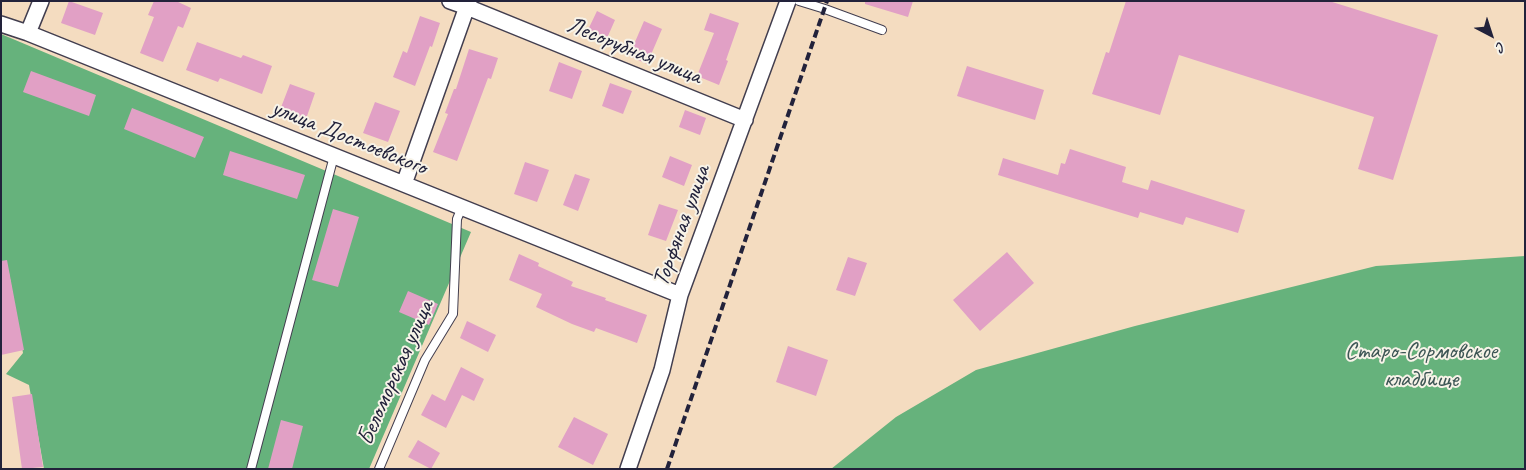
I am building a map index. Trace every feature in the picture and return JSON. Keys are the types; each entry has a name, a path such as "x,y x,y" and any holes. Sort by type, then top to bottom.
{"street":[{"path":"28,33 41,1"},
{"name":"Лесорубная улица","path":"450,1 468,4 745,120"},
{"name":"Торфяная улица","path":"628,469 662,370 680,294 788,1"},
{"path":"404,184 468,4"},
{"name":"улица Достоевского","path":"1,24 28,33 680,294"}],"lane":[{"path":"799,1 882,30"},
{"path":"251,469 334,156"},
{"name":"Беломорская улица","path":"379,469 425,360 453,314 457,219 462,207"}],"green space":[{"path":"1,34 471,232 369,469 44,469 29,385 6,374 23,353 9,273 1,271"},
{"name":"Старо-Сормовское кладбище","path":"1525,256 1525,469 831,469 896,417 976,370 1135,326 1376,266"}],"building":[{"path":"69,1 103,13 95,35 61,23"},
{"path":"154,1 176,1 191,8 183,28 178,26 163,62 140,53 154,17 148,15"},
{"path":"865,1 913,1 908,17 865,4"},
{"path":"1126,1 1329,1 1438,35 1393,180 1358,169 1374,117 1179,55 1160,115 1092,94 1106,52 1109,53"},
{"path":"597,11 615,20 604,45 585,36"},
{"path":"710,13 739,23 719,85 697,76 714,33 704,30"},
{"path":"420,16 440,23 415,86 393,77 403,51 407,53"},
{"path":"644,21 662,29 647,64 629,56"},
{"path":"197,42 241,58 243,55 272,66 262,94 220,78 218,82 186,70"},
{"path":"469,49 498,58 491,79 488,78 457,161 433,152 448,114 445,113 454,89 456,89"},
{"path":"559,62 582,71 572,99 549,91"},
{"path":"967,66 1044,90 1035,120 957,96"},
{"path":"31,71 96,95 89,116 23,92"},
{"path":"610,83 632,91 623,114 602,106"},
{"path":"290,84 315,93 306,119 280,110"},
{"path":"375,102 400,111 388,142 363,133"},
{"path":"132,108 204,137 195,158 124,129"},
{"path":"685,110 706,118 700,135 679,127"},
{"path":"1070,149 1126,167 1122,182 1148,190 1151,180 1245,210 1238,233 1186,217 1183,225 1140,212 1138,218 998,175 1003,158 1058,175 1061,163 1065,164"},
{"path":"230,151 305,175 297,199 223,175"},
{"path":"670,156 692,165 684,186 662,177"},
{"path":"525,162 549,170 537,202 514,194"},
{"path":"575,174 590,179 578,211 563,205"},
{"path":"659,204 678,210 666,241 648,235"},
{"path":"333,209 359,217 338,287 312,280"},
{"path":"1007,252 1034,283 980,331 953,300"},
{"path":"519,254 539,263 538,266 573,282 571,286 647,315 637,343 596,328 594,332 536,307 542,294 509,280"},
{"path":"848,257 867,263 855,296 836,290"},
{"path":"7,260 24,350 1,355 1,261"},
{"path":"408,291 438,304 429,325 399,312"},
{"path":"467,321 496,335 488,352 460,338"},
{"path":"788,346 828,360 816,396 776,382"},
{"path":"461,367 484,379 474,401 462,395 446,428 421,415 432,394 445,401"},
{"path":"32,394 43,467 22,469 12,397"},
{"path":"574,417 608,434 593,465 558,447"},
{"path":"281,420 303,426 292,469 268,469"},
{"path":"418,440 440,453 431,469 408,457"}],"railway":[{"path":"667,469 827,1"}]}
